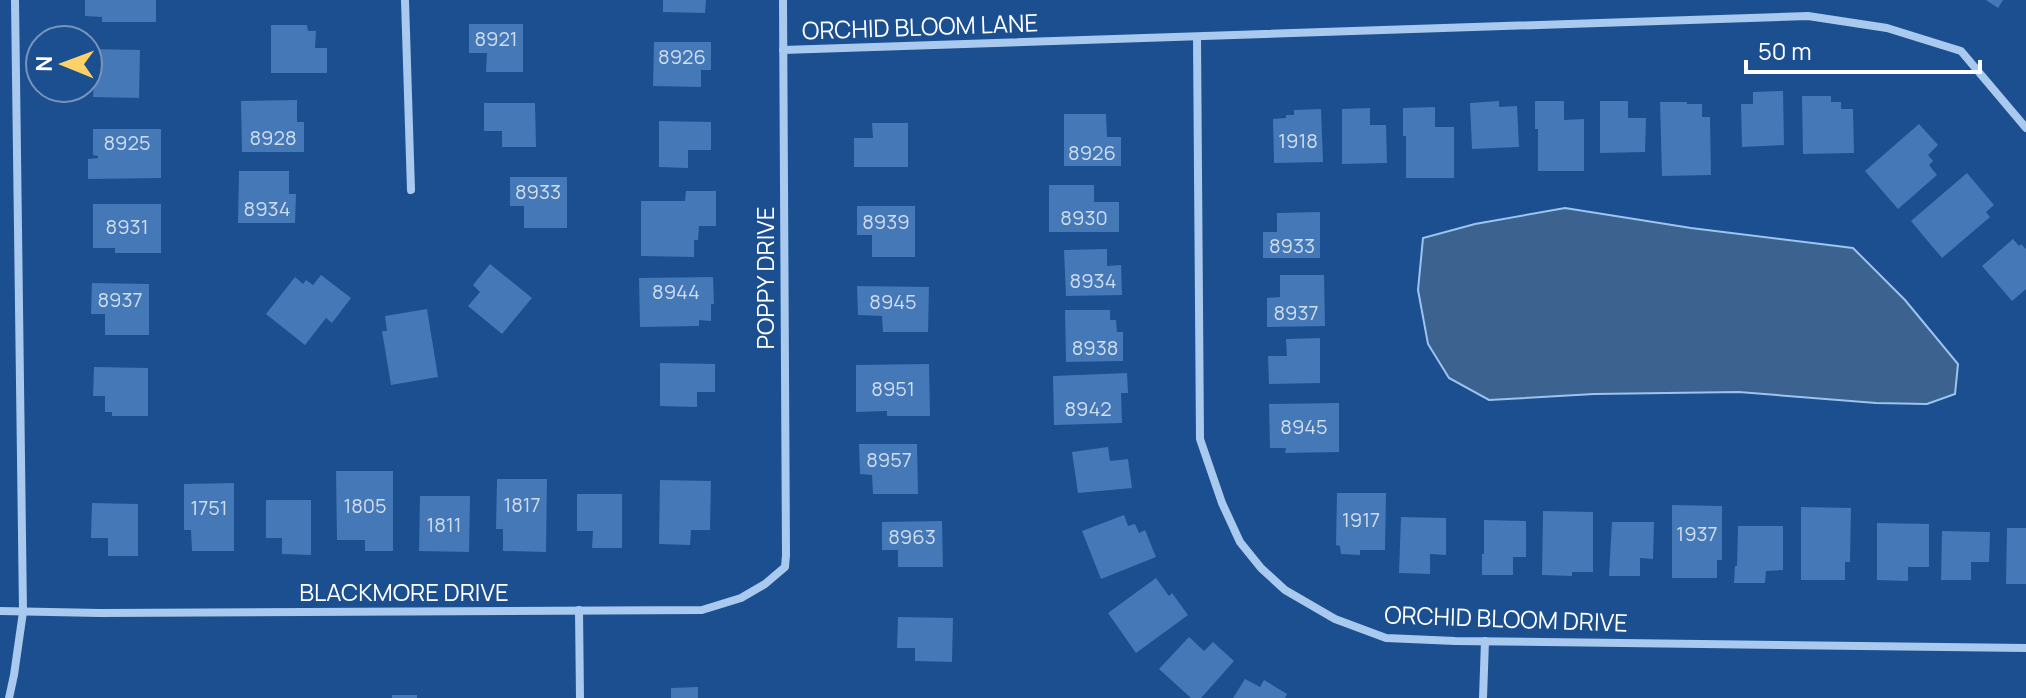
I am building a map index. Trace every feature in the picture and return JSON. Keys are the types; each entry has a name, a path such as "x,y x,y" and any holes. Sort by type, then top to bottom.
{"street":[{"path":"9,698 23,612 15,0"},
{"path":"405,0 411,190"},
{"name":"POPPY DRIVE","path":"783,0 786,555"},
{"name":"ORCHID BLOOM LANE","path":"783,50 1808,16 1887,28 1961,51 2026,128"},
{"name":"ORCHID BLOOM DRIVE","path":"1197,37 1200,439 1222,503 1240,542 1261,568 1285,590 1335,619 1386,638 2026,648"},
{"name":"BLACKMORE DRIVE","path":"0,611 702,610 741,598 765,584 785,567 786,555"},
{"path":"579,610 580,698"},
{"path":"1483,698 1485,641"}],"water":[{"path":"1565,208 1691,228 1853,248 1905,300 1958,364 1955,394 1927,404 1739,392 1594,394 1489,400 1449,378 1428,344 1418,290 1423,238 1475,224"}],"building":[{"path":"85,0 156,0 156,22 102,22 102,17 85,16"},
{"path":"663,0 706,0 705,13 663,12"},
{"path":"1986,0 2003,0 1998,8"},
{"path":"469,24 523,24 523,72 486,72 487,53 469,53"},
{"path":"271,25 307,25 308,31 316,31 315,48 327,48 327,73 271,73"},
{"path":"654,42 711,42 711,70 701,70 701,87 653,86"},
{"path":"104,49 140,50 139,98 104,97"},
{"path":"1783,91 1784,145 1742,147 1741,104 1753,104 1753,92"},
{"path":"1802,96 1831,96 1831,102 1841,102 1841,109 1853,109 1854,153 1803,154"},
{"path":"297,100 297,122 304,122 304,152 242,152 241,101"},
{"path":"1499,101 1499,107 1517,106 1519,147 1472,149 1470,103"},
{"path":"1535,101 1564,101 1564,120 1584,119 1584,171 1538,171"},
{"path":"1600,101 1628,101 1628,118 1646,118 1645,152 1600,153"},
{"path":"1660,102 1702,104 1702,117 1710,117 1711,175 1662,176"},
{"path":"484,103 535,103 536,147 502,147 502,131 484,131"},
{"path":"1435,107 1435,127 1454,127 1454,178 1406,178 1403,108"},
{"path":"1370,108 1370,125 1386,125 1387,163 1342,164 1342,109"},
{"path":"1321,109 1323,162 1274,163 1273,119 1294,115 1294,110"},
{"path":"1064,114 1106,114 1107,137 1121,137 1121,166 1064,166"},
{"path":"659,121 711,122 711,150 688,150 688,168 659,167"},
{"path":"872,123 908,123 908,167 854,167 854,138 873,138"},
{"path":"1919,124 1938,145 1928,155 1933,161 1929,165 1937,175 1898,209 1865,171"},
{"path":"93,129 161,129 161,178 88,179 88,159 98,158 93,155"},
{"path":"239,171 289,171 289,194 296,194 295,223 238,223"},
{"path":"1967,173 1994,205 1986,212 1990,217 1942,258 1911,221"},
{"path":"510,177 567,177 567,228 524,228 524,206 510,206"},
{"path":"1049,185 1094,185 1094,202 1119,202 1119,232 1049,232"},
{"path":"686,191 716,191 716,226 699,226 698,240 694,240 694,257 641,256 641,201 685,201"},
{"path":"93,204 161,204 161,253 115,253 115,248 93,248"},
{"path":"857,206 915,206 915,257 872,257 872,235 857,235"},
{"path":"1320,212 1320,258 1263,258 1263,232 1277,232 1277,213"},
{"path":"2013,239 2026,249 2026,289 2012,301 1982,266"},
{"path":"1107,249 1107,266 1121,265 1122,295 1066,296 1064,250"},
{"path":"490,264 532,298 502,334 468,306 480,292 473,285"},
{"path":"321,275 351,298 332,323 326,318 305,345 266,314 295,277 303,284 306,280 313,285"},
{"path":"1280,275 1324,275 1325,326 1267,327 1267,298 1280,297"},
{"path":"713,277 711,321 699,320 699,326 640,327 639,278"},
{"path":"92,283 149,284 149,335 105,335 105,314 91,314"},
{"path":"857,286 929,287 928,332 883,332 882,316 858,315"},
{"path":"427,309 438,377 391,385 382,331 387,331 385,316"},
{"path":"1065,310 1110,310 1110,320 1116,320 1117,332 1123,332 1123,361 1066,362"},
{"path":"1320,338 1320,383 1269,384 1268,356 1287,356 1286,339"},
{"path":"660,363 715,364 715,392 697,392 697,407 660,406"},
{"path":"929,364 930,416 887,416 887,411 856,412 856,365"},
{"path":"94,367 148,368 148,416 112,416 112,412 105,412 105,396 93,396"},
{"path":"1127,373 1128,393 1121,393 1122,423 1054,425 1053,376"},
{"path":"1339,403 1339,452 1285,453 1286,448 1270,448 1269,404"},
{"path":"859,444 917,444 918,494 873,494 872,475 860,474"},
{"path":"1108,447 1110,461 1128,459 1132,488 1078,493 1072,452"},
{"path":"336,471 393,471 393,551 365,551 365,540 337,540"},
{"path":"497,479 547,479 546,552 503,551 503,529 496,529"},
{"path":"660,480 711,481 710,530 691,530 690,545 659,544"},
{"path":"234,483 234,551 192,551 191,530 184,530 184,484"},
{"path":"1337,493 1386,493 1385,550 1360,550 1360,555 1341,554 1340,546 1336,545"},
{"path":"577,494 622,494 622,548 592,548 593,531 577,531"},
{"path":"420,496 470,496 469,552 419,551"},
{"path":"266,500 311,500 311,555 282,554 282,538 266,538"},
{"path":"92,503 138,504 138,556 108,556 108,538 91,538"},
{"path":"1672,505 1722,506 1722,560 1717,560 1717,578 1672,578"},
{"path":"1801,507 1851,508 1850,562 1845,562 1845,580 1801,580"},
{"path":"1543,511 1593,512 1593,572 1572,572 1572,576 1542,575"},
{"path":"1124,515 1128,526 1135,524 1139,533 1145,530 1156,557 1101,579 1082,531"},
{"path":"1401,517 1446,518 1446,555 1430,554 1430,574 1399,573"},
{"path":"1484,520 1526,521 1526,557 1513,557 1513,575 1482,575"},
{"path":"942,521 943,567 898,567 898,550 882,550 882,522"},
{"path":"1612,522 1654,522 1653,559 1640,558 1640,576 1609,576"},
{"path":"1877,523 1929,524 1929,567 1908,567 1908,581 1877,580"},
{"path":"1738,526 1783,526 1783,570 1766,571 1765,583 1734,583"},
{"path":"2007,528 2026,528 2026,584 2006,584"},
{"path":"1942,531 1990,532 1989,562 1971,562 1971,580 1941,580"},
{"path":"1156,578 1188,615 1136,653 1108,613"},
{"path":"898,617 953,618 952,662 915,661 915,648 897,648"},
{"path":"1189,637 1204,651 1213,642 1234,661 1201,698 1191,698 1159,669"},
{"path":"1245,679 1260,687 1264,680 1287,694 1285,698 1233,698"},
{"path":"698,687 698,698 671,698 671,688"},
{"path":"392,695 417,695 417,698 392,698"}]}
